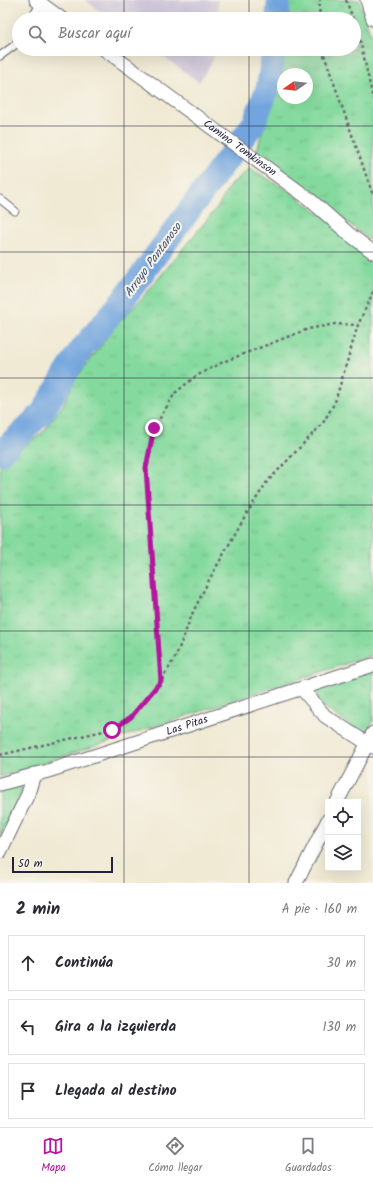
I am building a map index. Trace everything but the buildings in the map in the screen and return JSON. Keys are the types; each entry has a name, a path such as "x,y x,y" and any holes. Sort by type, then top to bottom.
{"street":[{"path":"367,0 373,19"},
{"path":"38,2 52,12"},
{"name":"Camino Tomkinson","path":"114,56 308,198 349,234 373,252"},
{"name":"Las Pitas","path":"0,784 373,665"},
{"path":"302,688 326,716 371,741 339,799"},
{"path":"0,852 28,794 34,774"},
{"path":"296,883 325,826"}],"lane":[{"path":"34,12 38,2"},
{"path":"0,56 12,47"},
{"path":"0,199 15,211"}],"path":[{"path":"319,12 320,0"},
{"path":"346,0 350,12"},
{"path":"361,48 370,81 373,99"},
{"path":"324,56 373,195"},
{"path":"0,755 112,730 131,717 161,681 176,656 193,612 209,580 245,516 267,482 323,422 335,402 358,325 373,292"},
{"path":"161,681 146,468 154,428 175,393 202,372 223,362 308,329 335,324 358,325"}],"shaded area":[{"path":"85,0 218,0 217,12 101,12"},
{"path":"163,56 213,56 213,60 199,82"}],"green space":[{"path":"289,0 359,0 373,42 373,243 257,150 277,78 277,104 313,104 313,68 280,68 283,56 361,56 361,12 288,12"},
{"path":"250,168 293,194 373,253 373,655 0,777 0,465 44,431 63,405 75,380 114,328 143,297 219,205 230,185"},
{"path":"373,668 373,721 368,731 361,733 324,707 318,699 318,692 319,689"},
{"path":"21,785 22,791 0,837 0,791"}],"waterway":[{"name":"Arroyo Pantanoso","path":"278,12 279,0"},
{"name":"Arroyo Pantanoso","path":"0,453 42,413 79,352 122,301 254,123 268,87 273,56"}],"route":[{"path":"112,730 131,717 161,681 146,468 154,428"}]}
